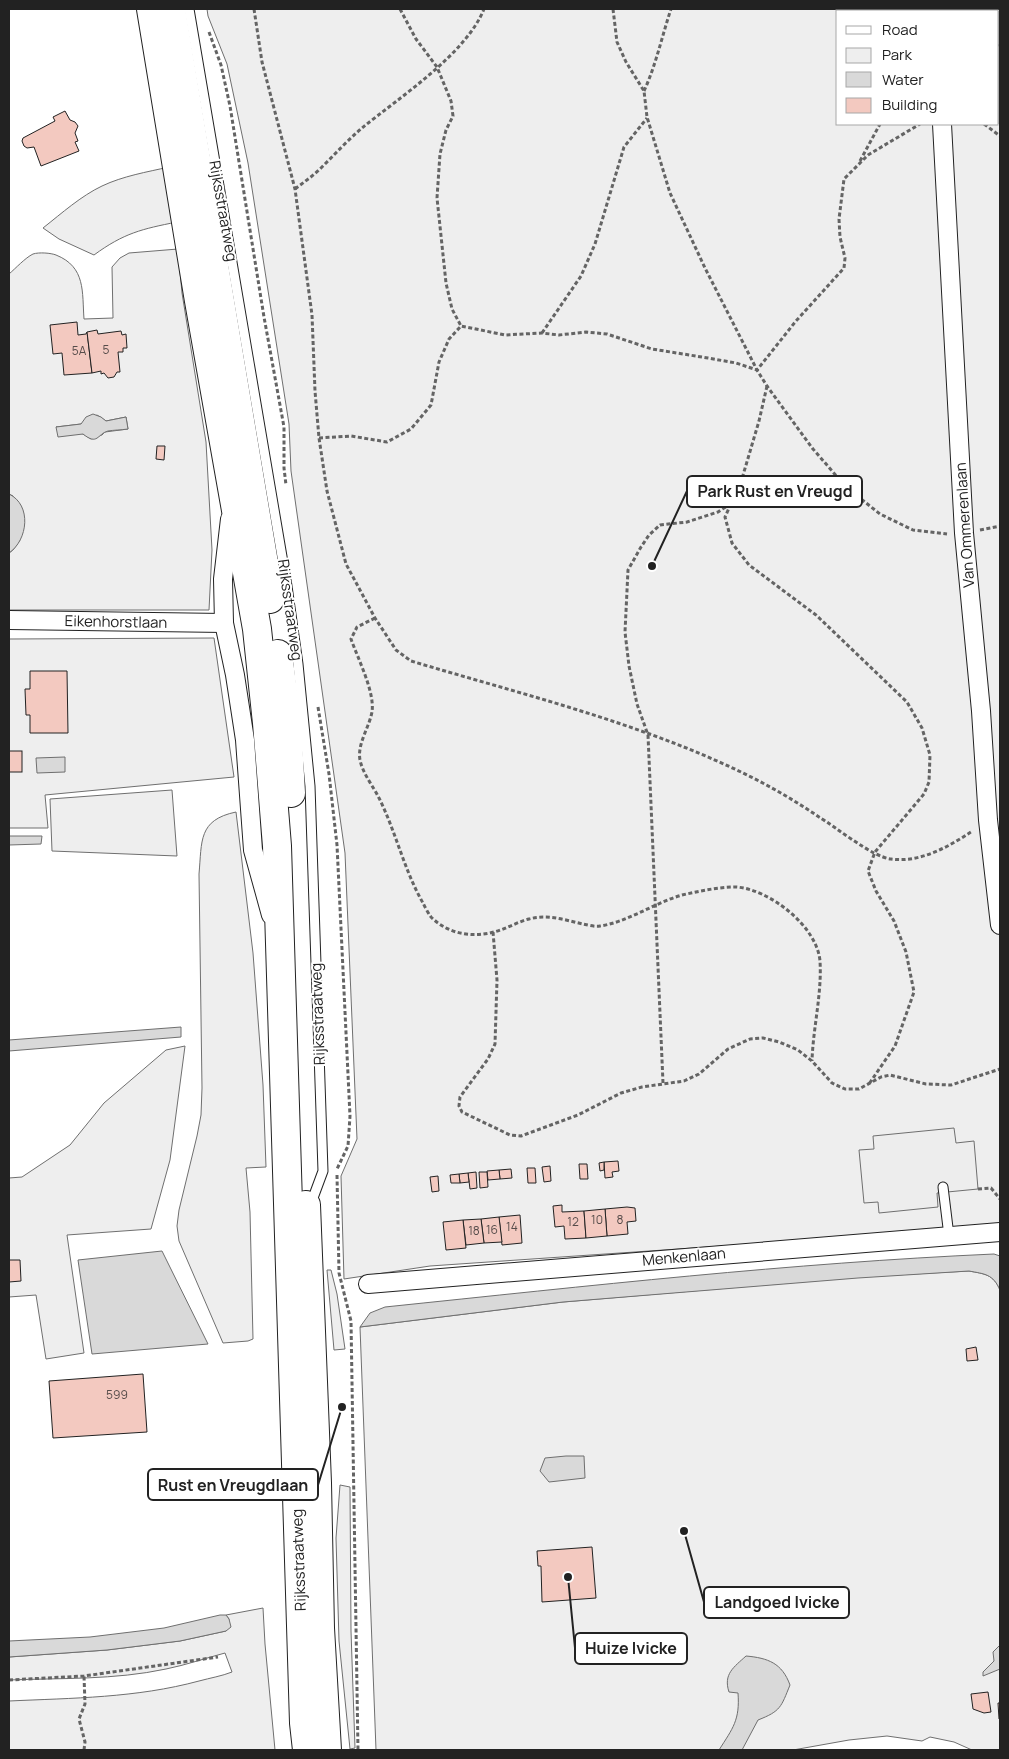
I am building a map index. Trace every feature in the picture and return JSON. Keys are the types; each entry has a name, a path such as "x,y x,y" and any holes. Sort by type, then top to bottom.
{"main road":[{"name":"Rijksstraatweg","path":"151,9 256,629 267,723 277,846 304,1713 307,1750"},
{"name":"Rijksstraatweg","path":"172,9 274,622 287,722 295,848 317,1483 320,1628 327,1750"},
{"path":"320,1628 341,1711 345,1750"}],"street":[{"name":"Van Ommerenlaan","path":"942,125 964,533 981,711 988,820 1000,925"},
{"name":"Rijksstraatweg","path":"233,499 222,579 224,624 235,676 245,740 253,850 280,950"},
{"name":"Eikenhorstlaan","path":"9,620 224,624"},
{"name":"Menkenlaan","path":"368,1284 1000,1232"}],"lane":[{"name":"Rijksstraatweg","path":"189,9 285,576 305,727 310,786 323,1171 307,1216"},
{"path":"943,1187 950,1236"}],"path":[{"path":"254,9 262,62 295,189 312,315 319,438 327,491 346,564 375,618 396,650 411,661 539,698 697,752 779,792 875,852 890,859 915,858 942,850 988,820"},
{"path":"400,9 416,39 437,67 451,100 453,116 446,130 440,154 437,198 446,283 452,309 461,326"},
{"path":"295,189 320,169 349,140 437,67 464,41 474,28 484,9"},
{"path":"613,9 617,42 626,62 644,91 647,117 670,193 705,268 767,386 813,449 846,487 880,514 913,530 939,534 964,533"},
{"path":"644,91 653,70 658,47 672,9"},
{"path":"542,333 581,276 595,244 615,171 624,147 647,117"},
{"path":"857,166 879,125"},
{"path":"757,370 796,321 844,268 845,258 840,237 844,179 868,155 918,125"},
{"path":"985,125 1000,136"},
{"path":"319,438 351,436 387,442 411,429 431,405 438,362 449,339 461,326"},
{"path":"461,326 505,335 542,333 559,335 586,332 607,334 652,349 736,363 757,370"},
{"path":"767,386 741,482 725,517 732,543 749,565 816,615 907,702 922,728 930,755 929,782 919,800 875,852 868,871 876,891 894,921 906,952 914,992 895,1046 870,1084"},
{"path":"663,1083 648,735 637,704 626,641 628,570 641,546 660,525 687,522 718,512 732,503"},
{"path":"375,618 357,627 351,639 370,691 372,710 360,750 360,762 380,799 406,868 418,895 431,917 448,929 468,935 493,932 531,919 552,916 598,927 624,919 681,896 710,889 738,887 762,895 784,906 803,925 814,943 820,959 818,997 812,1036 812,1061"},
{"path":"493,932 496,980 495,1044 488,1059 460,1097 459,1106 462,1112 510,1134 521,1136 578,1115 621,1093 663,1083 684,1081 699,1074 728,1049 750,1038 763,1038 798,1050 812,1061 832,1083 846,1089 859,1089 881,1077 890,1075 926,1084 951,1085 1000,1069"},
{"path":"978,1189 991,1188 1000,1199"},
{"path":"348,1312 351,1331 358,1750"},
{"path":"9,1680 84,1676 218,1657"},
{"path":"84,1676 85,1704 79,1719 86,1742 84,1750"}],"green space":[{"path":"207,9 1000,9 1000,1227 430,1266 344,1279 341,1176 357,1139 345,853 291,471 289,424 248,163 227,64"},
{"path":"169,167 177,222 134,233 94,255 59,239 43,228 79,200 102,186 127,177"},
{"path":"178,249 182,293 206,442 212,550 209,610 9,610 9,553 20,540 13,496 9,494 9,274 33,254 45,253 56,255 66,260 78,273 82,290 84,319 113,318 112,267 120,258 129,253","holes":["97,415 106,421 126,417 128,429 105,432 91,439 83,434 56,427 81,424"]},
{"path":"214,638 234,777 45,795 48,828 9,828 9,639"},
{"path":"172,790 177,856 52,851 50,799"},
{"path":"236,812 253,953 263,1085 266,1167 246,1168 250,1212 253,1339 223,1343 179,1241 177,1226 201,1115 199,874 202,842 208,826 215,820"},
{"path":"185,1046 170,1160 151,1229 67,1235 84,1353 46,1359 36,1295 9,1297 9,1178 22,1177 70,1145 104,1103 166,1050"},
{"path":"327,1270 331,1270 337,1294 345,1349 334,1350"},
{"path":"969,1271 988,1276 1000,1290 1000,1750 972,1750 954,1742 930,1737 922,1741 887,1736 849,1740 793,1750 376,1750 360,1327 563,1302 858,1277"},
{"path":"340,1485 350,1487 351,1631 355,1748 350,1749 339,1641 336,1538"},
{"path":"263,1608 275,1750 9,1750 9,1701 81,1698 152,1691 232,1672 225,1653 147,1673 88,1678 9,1680 9,1657 107,1650 180,1641 226,1631 229,1619 226,1615"}],"shaded area":[{"path":"954,1128 956,1143 974,1141 978,1189 937,1193 938,1207 879,1213 878,1202 864,1203 859,1150 874,1149 873,1136"}],"water":[{"path":"1000,9 1000,48 999,10 986,10"},
{"path":"93,414 106,421 126,417 128,429 104,432 95,439 83,434 58,437 56,427 81,424 86,417"},
{"path":"9,494 21,506 25,523 20,540 9,553"},
{"path":"65,757 65,772 37,773 36,758"},
{"path":"9,836 42,836 41,844 9,845"},
{"path":"181,1027 181,1037 9,1051 9,1040"},
{"path":"162,1251 208,1344 92,1354 78,1260"},
{"path":"994,1254 1000,1256 1000,1290 988,1276 969,1271 563,1302 360,1327 370,1313 385,1307 766,1269"},
{"path":"584,1456 585,1478 549,1482 540,1471 545,1458"},
{"path":"226,1615 229,1619 231,1627 226,1631 180,1641 107,1650 9,1657 9,1641 90,1637 164,1628"},
{"path":"1000,1645 1000,1669 983,1676 983,1672 994,1661 993,1652"},
{"path":"746,1656 761,1658 773,1663 783,1671 790,1685 776,1711 758,1720 742,1750 719,1750 732,1729 738,1710 738,1693 729,1692 727,1680 734,1667"}],"building":[{"path":"65,111 70,120 78,126 75,133 78,141 75,142 79,151 41,166 34,147 27,148 24,146 23,138 55,121 53,117"},
{"path":"77,322 78,335 86,334 87,332 92,373 64,375 62,353 53,354 50,325"},
{"path":"97,330 98,334 121,331 122,335 126,334 127,348 123,348 123,352 118,352 120,372 117,372 114,377 108,378 104,373 101,374 101,371 92,373 87,332"},
{"path":"157,446 165,446 164,460 156,459"},
{"path":"30,671 67,671 68,733 30,733 30,715 26,715 25,689 30,689"},
{"path":"9,751 22,751 22,772 9,772"},
{"path":"618,1161 619,1171 612,1172 613,1177 605,1178 604,1162"},
{"path":"604,1162 604,1170 600,1171 599,1163"},
{"path":"579,1164 587,1164 588,1179 580,1179"},
{"path":"550,1166 551,1181 544,1182 542,1167"},
{"path":"527,1168 535,1168 536,1183 528,1183"},
{"path":"511,1169 512,1178 500,1179 499,1170"},
{"path":"499,1170 500,1179 488,1180 487,1171"},
{"path":"476,1172 477,1188 470,1189 468,1173"},
{"path":"479,1172 487,1172 488,1187 480,1188"},
{"path":"468,1173 469,1182 460,1183 459,1174"},
{"path":"459,1174 460,1183 451,1183 450,1175"},
{"path":"438,1176 439,1191 432,1192 430,1177"},
{"path":"562,1205 562,1212 584,1211 586,1238 565,1239 564,1226 555,1227 553,1206"},
{"path":"635,1208 636,1221 627,1222 628,1234 607,1236 605,1209"},
{"path":"605,1209 607,1236 586,1238 584,1211"},
{"path":"520,1215 522,1243 502,1245 499,1217"},
{"path":"499,1217 502,1242 484,1243 481,1219"},
{"path":"481,1219 484,1243 466,1245 463,1220"},
{"path":"463,1220 466,1248 446,1250 443,1222"},
{"path":"9,1260 20,1260 21,1281 9,1282"},
{"path":"976,1347 978,1360 967,1361 966,1349"},
{"path":"143,1374 147,1432 53,1438 49,1381"},
{"path":"592,1547 596,1598 542,1602 541,1566 538,1566 537,1551"},
{"path":"988,1692 991,1712 984,1713 973,1709 971,1694"},
{"path":"998,1703 1000,1703 1000,1719 999,1719"}],"place":[{"name":"Park Rust en Vreugd","path":"652,566"},
{"name":"Rust en Vreugdlaan","path":"342,1407"},
{"name":"Landgoed Ivicke","path":"684,1531"},
{"name":"Huize Ivicke","path":"568,1577"}]}
